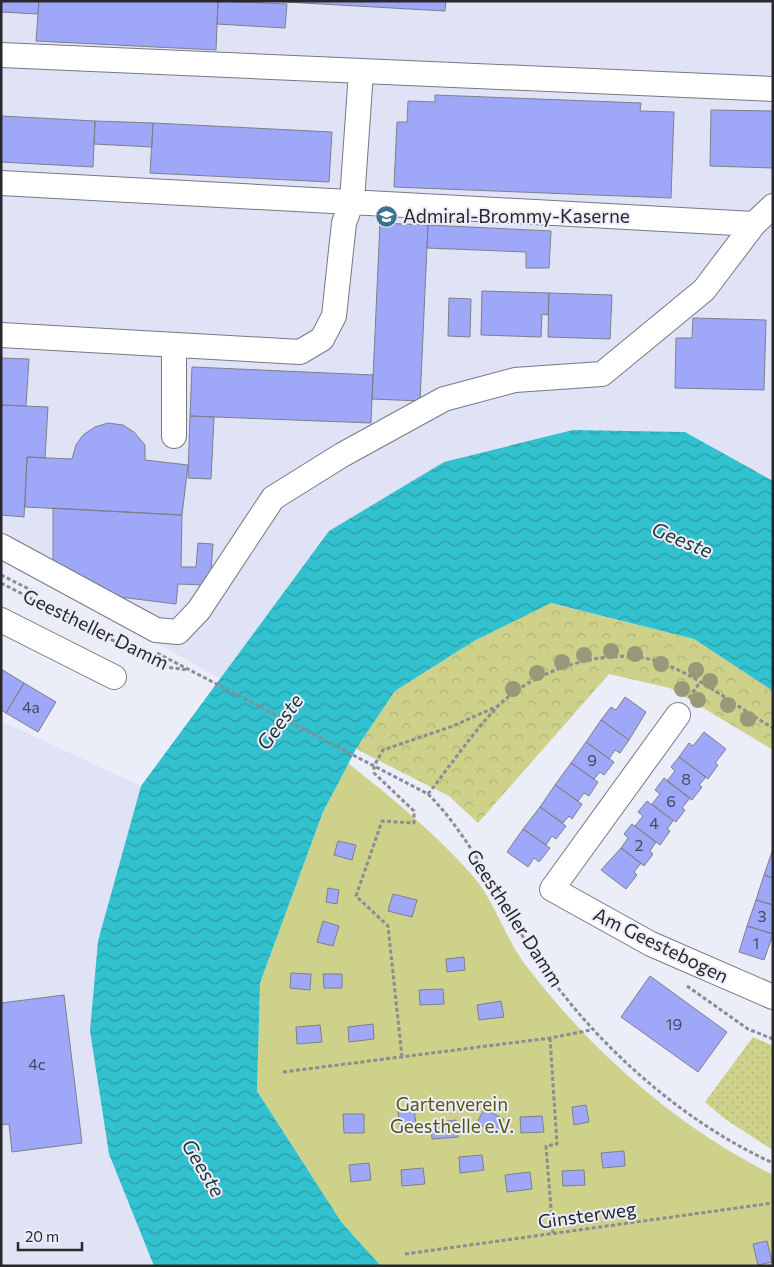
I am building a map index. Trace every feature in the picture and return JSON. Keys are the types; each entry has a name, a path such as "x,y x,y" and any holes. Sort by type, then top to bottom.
{"street":[{"path":"1,56 773,90"},
{"path":"1,335 300,352 322,339 334,316 344,223 352,200 360,72"},
{"path":"1,183 352,200 754,224"},
{"path":"1,546 156,630 178,632 200,610 273,498 342,455 444,399 515,380 602,374 704,290 754,224 773,206"},
{"path":"174,345 174,436"},
{"name":"Geestheller Damm","path":"1,620 114,677"},
{"name":"Am Geestebogen","path":"678,715 552,889 651,944 773,997"}],"path":[{"name":"Geestheller Damm","path":"1,582 165,666 192,671 211,680 428,794 449,815 529,947 591,1030 648,1083 695,1118 751,1153 773,1163"},
{"path":"402,1057 388,926 356,896 382,821 414,823 414,811 374,773 374,766 383,750 453,726 500,705 530,682 576,663 606,656 629,655 664,663 773,728"},
{"path":"428,794 500,705"},
{"path":"282,1072 550,1038 591,1030"},
{"path":"550,1038 557,1144 546,1146 554,1233"},
{"name":"Ginsterweg","path":"405,1254 773,1203"}],"shaded area":[{"name":"Admiral-Brommy-Kaserne","path":"1,1 773,1 773,481 685,432 573,430 329,531 221,679 1,556"},
{"path":"1,721 141,786 98,941 109,1154 154,1266 1,1266"}],"green space":[{"path":"550,603 694,639 773,691 773,750 670,688 609,674 478,823 449,796 356,749 395,691 474,641"},
{"name":"Gartenverein Geesthelle e.V.","path":"348,763 428,830 472,875 493,906 524,963 577,1026 606,1056 668,1109 737,1155 773,1175 773,1266 381,1266 342,1223 257,1091 260,983 323,812"},
{"path":"753,1037 773,1046 773,1150 725,1119 705,1102"}],"water":[{"name":"Geeste","path":"573,430 685,432 773,481 773,691 694,639 551,603 474,641 395,691 356,749 323,812 260,983 257,1091 342,1223 381,1266 154,1266 109,1154 90,1031 98,941 141,786 329,531 444,462"}],"building":[{"path":"1,1 39,1 38,14 1,12"},
{"path":"39,1 218,1 216,50 36,41"},
{"path":"218,1 287,4 285,28 217,24"},
{"path":"268,1 446,1 445,11"},
{"path":"435,95 641,103 640,111 674,112 671,198 394,187 397,122 407,122 408,101 435,102"},
{"path":"711,110 773,111 773,168 710,166"},
{"path":"1,116 95,121 93,167 1,162"},
{"path":"95,121 153,123 152,147 94,144"},
{"path":"153,123 332,132 329,182 150,173"},
{"path":"380,223 428,225 420,401 372,399"},
{"path":"428,225 551,231 549,268 526,268 526,252 427,248"},
{"path":"482,291 549,293 548,315 542,314 541,337 481,335"},
{"path":"549,293 612,295 610,339 548,337"},
{"path":"449,298 471,299 470,337 448,336"},
{"path":"693,318 766,320 764,390 675,388 676,338 692,338"},
{"path":"1,358 29,359 26,406 1,405"},
{"path":"192,367 373,375 371,423 190,416"},
{"path":"1,405 48,407 45,458 27,457 24,517 1,515"},
{"path":"190,416 214,417 211,479 188,478"},
{"path":"108,423 123,425 134,432 145,445 145,460 188,465 182,515 25,507 27,457 72,459 76,445 83,435 95,427"},
{"path":"53,508 182,515 181,567 196,567 198,543 213,544 211,571 206,576 205,585 178,584 176,604 120,597 53,562"},
{"path":"1,669 24,683 6,713 1,710"},
{"path":"24,683 56,702 38,732 6,713"},
{"path":"625,697 646,712 629,740 601,720 611,707 616,710"},
{"path":"601,720 629,740 620,753 615,750 609,759 586,742"},
{"path":"704,732 726,749 715,763 718,765 708,779 679,757 689,743 693,746"},
{"path":"586,742 614,762 604,775 600,772 594,779 571,763"},
{"path":"679,757 706,777 699,785 702,787 692,800 667,781 675,771 671,767"},
{"path":"571,763 598,782 589,796 584,793 578,801 555,785"},
{"path":"664,778 690,798 682,808 685,810 676,822 652,804 660,794 655,790"},
{"path":"555,785 582,804 572,819 569,816 563,823 540,807"},
{"path":"647,801 673,821 667,829 670,831 660,845 635,826 643,816 638,812"},
{"path":"540,807 566,826 556,839 552,836 546,845 523,829"},
{"path":"632,824 656,842 650,851 653,854 644,866 621,848 628,838 624,834"},
{"path":"523,829 550,848 539,862 534,858 528,867 507,852"},
{"path":"338,841 356,845 352,860 334,855"},
{"path":"621,848 641,863 634,872 637,875 626,889 601,870"},
{"path":"773,849 773,878 764,875"},
{"path":"764,875 773,878 773,905 756,900"},
{"path":"328,888 339,890 337,904 326,902"},
{"path":"393,894 417,900 412,917 388,911"},
{"path":"756,900 773,905 773,934 747,926"},
{"path":"323,921 339,926 333,946 317,942"},
{"path":"747,926 773,934 764,960 739,952"},
{"path":"464,957 465,970 447,972 446,959"},
{"path":"291,973 311,974 310,990 290,988"},
{"path":"323,974 342,974 342,988 324,988"},
{"path":"650,976 727,1032 698,1072 621,1017"},
{"path":"443,989 444,1004 420,1005 419,990"},
{"path":"64,995 82,1143 12,1152 9,1124 1,1125 1,1003"},
{"path":"501,1001 504,1017 479,1020 477,1005"},
{"path":"373,1024 374,1039 349,1042 348,1027"},
{"path":"320,1025 322,1042 297,1044 296,1027"},
{"path":"586,1105 589,1122 574,1125 572,1107"},
{"path":"414,1109 417,1132 400,1134 398,1111"},
{"path":"484,1109 504,1119 496,1134 477,1123"},
{"path":"343,1114 364,1114 364,1133 344,1133"},
{"path":"542,1116 544,1132 521,1133 520,1117"},
{"path":"456,1120 458,1137 432,1139 431,1123"},
{"path":"624,1151 625,1166 603,1168 601,1153"},
{"path":"482,1155 484,1170 460,1173 459,1157"},
{"path":"369,1163 371,1180 351,1182 349,1165"},
{"path":"423,1168 425,1184 402,1186 401,1170"},
{"path":"584,1170 585,1185 563,1186 562,1171"},
{"path":"530,1172 532,1189 507,1192 505,1175"},
{"path":"767,1241 772,1262 758,1265 753,1244"}],"place":[{"name":"Admiral-Brommy-Kaserne","path":"387,216"}]}
